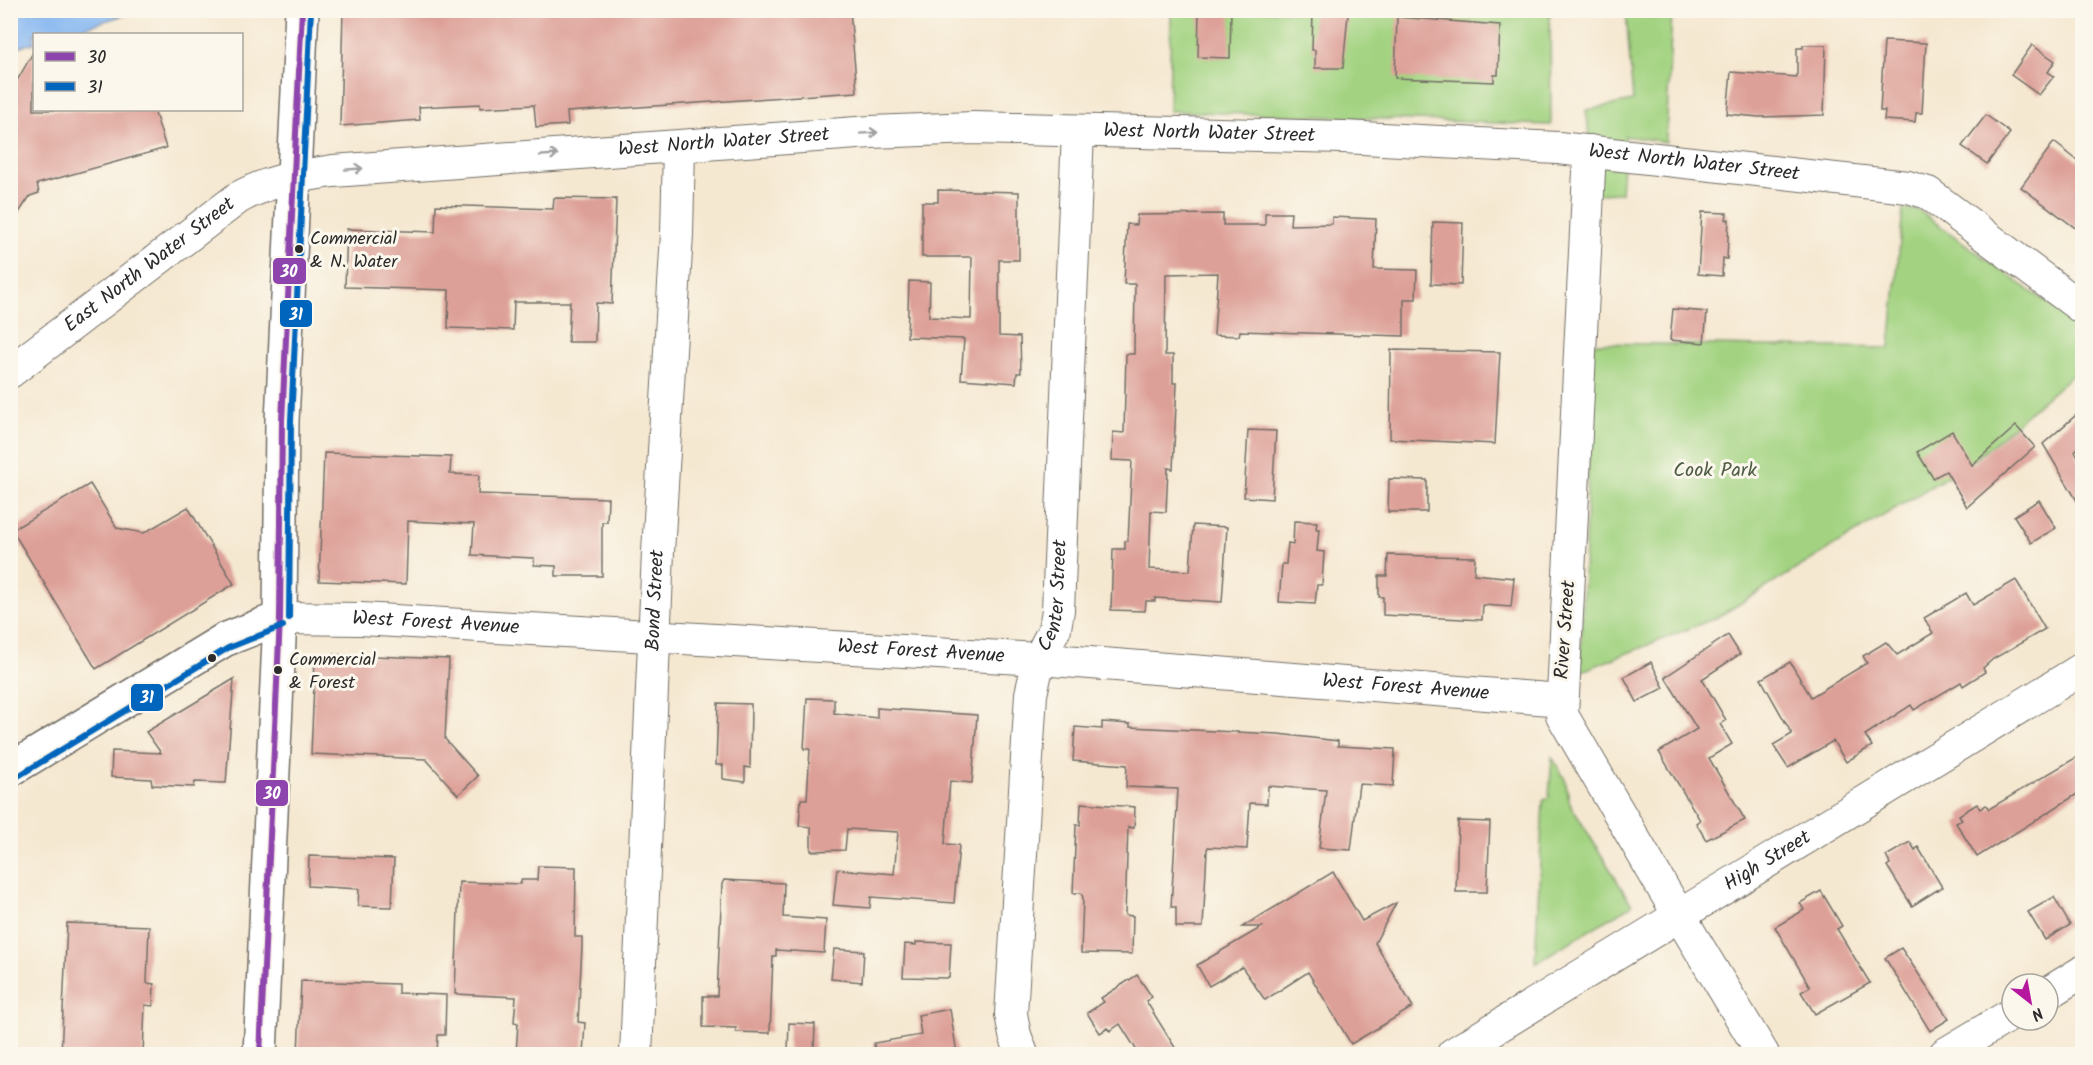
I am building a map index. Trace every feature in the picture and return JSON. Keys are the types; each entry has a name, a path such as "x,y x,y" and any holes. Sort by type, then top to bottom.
{"main road":[{"path":"260,1054 280,618 282,421 296,176 302,10"},
{"path":"10,770 224,640 280,618"}],"street":[{"name":"West North Water Street","path":"296,176 344,170 951,129 1343,137 1590,151 1919,189 1928,193 2082,308"},
{"name":"Center Street","path":"1022,1054 1011,1014 1028,720 1039,659 1055,628 1058,610 1078,132"},
{"name":"Bond Street","path":"636,1054 654,637 677,234 679,147"},
{"name":"River Street","path":"1590,151 1573,534 1562,715 1763,1054"},
{"name":"East North Water Street","path":"10,372 238,198 261,186 296,176"},
{"name":"West Forest Avenue","path":"280,618 361,619 1039,659 1562,700"},
{"name":"High Street","path":"1453,1054 2082,669"},
{"path":"2060,986 2082,972"},
{"path":"1945,1054 2000,1021"}],"green space":[{"path":"1171,11 1550,11 1551,125 1169,111"},
{"path":"1626,11 1672,11 1666,142 1625,136 1621,193 1596,194 1586,110 1633,101"},
{"name":"Cook Park","path":"1903,209 1918,210 2082,328 2082,366 1976,459 1718,617 1580,672 1593,343 1890,348"},
{"path":"1552,757 1565,779 1570,804 1632,905 1535,963 1543,801 1549,797"}],"water":[{"path":"11,10 137,10 67,33 33,33 33,43 11,49"}],"building":[{"path":"343,10 850,10 857,92 567,112 568,125 536,127 534,105 480,108 480,104 419,107 420,120 340,126"},
{"path":"1199,10 1231,10 1230,58 1198,57"},
{"path":"1313,10 1340,10 1340,14 1348,14 1343,68 1315,68 1315,50 1312,50"},
{"path":"1397,17 1500,25 1498,75 1494,75 1494,82 1395,78"},
{"path":"1884,41 1926,43 1922,113 1916,113 1915,122 1884,120 1885,111 1880,111"},
{"path":"1803,45 1826,45 1824,115 1759,117 1727,114 1731,72 1797,77 1797,48 1803,48"},
{"path":"2032,45 2055,61 2048,72 2054,76 2039,95 2011,75"},
{"path":"33,53 33,111 154,111 166,148 37,184 39,193 30,196 10,226 10,93"},
{"path":"1986,115 2010,133 1987,164 1962,146"},
{"path":"2054,142 2082,164 2082,233 2021,187"},
{"path":"938,190 1019,192 1019,260 999,260 999,336 1020,337 1021,373 1017,373 1016,383 961,379 964,339 907,337 909,281 930,282 929,317 971,319 972,257 922,257 922,202 938,202"},
{"path":"554,198 616,199 612,304 596,303 595,342 568,342 570,302 514,302 513,330 448,328 449,290 345,287 347,229 435,232 436,205 553,209"},
{"path":"1702,212 1727,213 1726,220 1729,219 1727,259 1723,258 1722,276 1698,274"},
{"path":"1265,213 1291,213 1290,225 1332,224 1332,217 1376,219 1374,269 1417,270 1416,299 1404,299 1404,336 1240,331 1239,336 1214,335 1218,273 1166,274 1165,355 1173,355 1173,383 1177,383 1173,469 1168,468 1166,512 1151,511 1149,569 1190,571 1193,525 1227,527 1222,602 1155,598 1155,601 1146,601 1145,611 1111,610 1113,549 1125,549 1125,541 1128,541 1132,461 1112,460 1113,432 1124,433 1126,354 1134,354 1135,284 1124,284 1127,224 1136,225 1137,215 1223,214 1223,225 1265,225"},
{"path":"1433,222 1463,223 1461,285 1431,284"},
{"path":"1673,309 1707,312 1704,343 1670,340"},
{"path":"1391,350 1500,352 1495,444 1390,439"},
{"path":"2082,410 2082,444 2075,451 2082,464 2082,509 2043,444"},
{"path":"2016,426 2035,447 1967,507 1946,471 1933,478 1917,452 1952,431 1972,465"},
{"path":"1248,430 1276,431 1272,499 1244,497"},
{"path":"324,453 451,457 450,474 479,475 478,494 608,498 607,522 602,522 602,576 556,576 556,566 534,565 534,558 472,555 474,524 408,521 406,584 319,581"},
{"path":"1389,479 1427,480 1427,512 1388,512"},
{"path":"90,484 117,528 144,533 188,507 234,584 96,669 12,530"},
{"path":"2039,500 2056,528 2031,543 2014,516"},
{"path":"1294,521 1317,522 1316,529 1319,529 1317,551 1324,552 1322,585 1317,585 1315,604 1279,602 1282,564 1286,564 1288,543 1293,544"},
{"path":"1388,555 1475,557 1474,574 1514,578 1511,607 1483,605 1482,620 1383,615 1383,597 1379,597 1379,576 1387,576"},
{"path":"2016,580 2045,629 1993,659 1983,668 1985,672 1963,686 1961,682 1914,710 1911,705 1865,735 1872,746 1846,762 1833,741 1788,768 1773,745 1792,734 1761,679 1790,662 1811,697 1867,663 1863,656 1886,642 1897,655 1933,633 1924,618 1966,593 1973,605"},
{"path":"1728,635 1740,654 1702,679 1726,720 1720,724 1732,744 1709,758 1745,820 1706,840 1696,823 1700,820 1659,752 1697,729 1665,677"},
{"path":"322,654 449,659 445,739 478,776 458,795 426,759 311,754 315,660"},
{"path":"1651,662 1664,688 1637,702 1624,677"},
{"path":"234,679 226,783 195,782 194,787 152,785 151,779 111,777 112,751 161,753 146,732"},
{"path":"807,698 834,699 834,713 877,718 877,708 977,715 972,783 950,781 945,844 959,845 954,903 871,897 870,908 833,905 837,869 894,874 898,832 847,829 845,850 811,851 811,827 799,826 801,799 807,799 810,749 804,749"},
{"path":"718,703 751,704 750,768 745,767 745,782 723,779 723,765 716,765"},
{"path":"1102,722 1130,724 1130,727 1278,734 1338,741 1338,746 1395,749 1393,786 1359,784 1351,850 1319,848 1326,790 1268,786 1267,804 1250,803 1247,849 1208,847 1203,927 1176,927 1176,907 1171,907 1178,789 1126,787 1127,765 1073,761 1075,727 1102,729"},
{"path":"2082,754 2082,791 1977,857 1956,823 1962,820 1959,815 1977,804 1980,809 1986,805 1989,809"},
{"path":"1081,803 1135,807 1134,828 1128,827 1125,915 1133,916 1132,954 1081,953 1083,898 1081,893 1073,893 1076,825 1080,825"},
{"path":"1458,821 1490,822 1487,892 1456,892"},
{"path":"1910,842 1915,850 1918,847 1942,887 1912,906 1887,866 1890,864 1886,856"},
{"path":"309,856 394,859 392,907 358,906 359,889 308,886"},
{"path":"538,866 576,867 575,937 582,937 578,1022 585,1023 583,1054 516,1054 518,1023 514,1022 516,997 455,994 459,882 521,884 521,880 537,880"},
{"path":"1333,872 1362,921 1396,903 1375,943 1413,1007 1351,1044 1308,972 1265,1000 1242,967 1209,986 1197,965 1262,927 1242,927"},
{"path":"724,880 784,883 783,917 826,920 824,953 776,950 776,956 773,956 770,1033 736,1032 736,1028 703,1027 703,996 717,996"},
{"path":"1821,891 1842,926 1837,929 1870,983 1815,1014 1801,992 1810,987 1775,927 1804,910 1800,903"},
{"path":"2054,897 2070,925 2045,940 2028,912"},
{"path":"67,923 149,926 147,983 154,984 153,1006 145,1005 143,1054 61,1054"},
{"path":"916,942 951,943 949,978 903,977 905,944 916,945"},
{"path":"1901,948 1949,1019 1930,1031 1885,958"},
{"path":"834,949 864,951 862,982 831,979"},
{"path":"1137,975 1152,997 1146,1001 1179,1054 1139,1054 1120,1024 1110,1031 1108,1028 1100,1033 1087,1013 1104,1002 1101,998"},
{"path":"301,981 398,984 398,993 446,995 445,1035 438,1035 437,1054 298,1054"},
{"path":"950,1009 957,1054 875,1054 874,1043 921,1035 918,1015"},
{"path":"789,1023 815,1024 814,1052 788,1050"}],"transit line":[{"name":"30","path":"260,1054 280,618 282,421 302,10"},
{"name":"31","path":"289,618 291,421 311,10"},
{"name":"31","path":"15,778 228,648 283,626"}],"place":[{"name":"Commercial & N. Water","path":"299,249"},
{"name":"Commercial & Forest","path":"278,670"}]}
